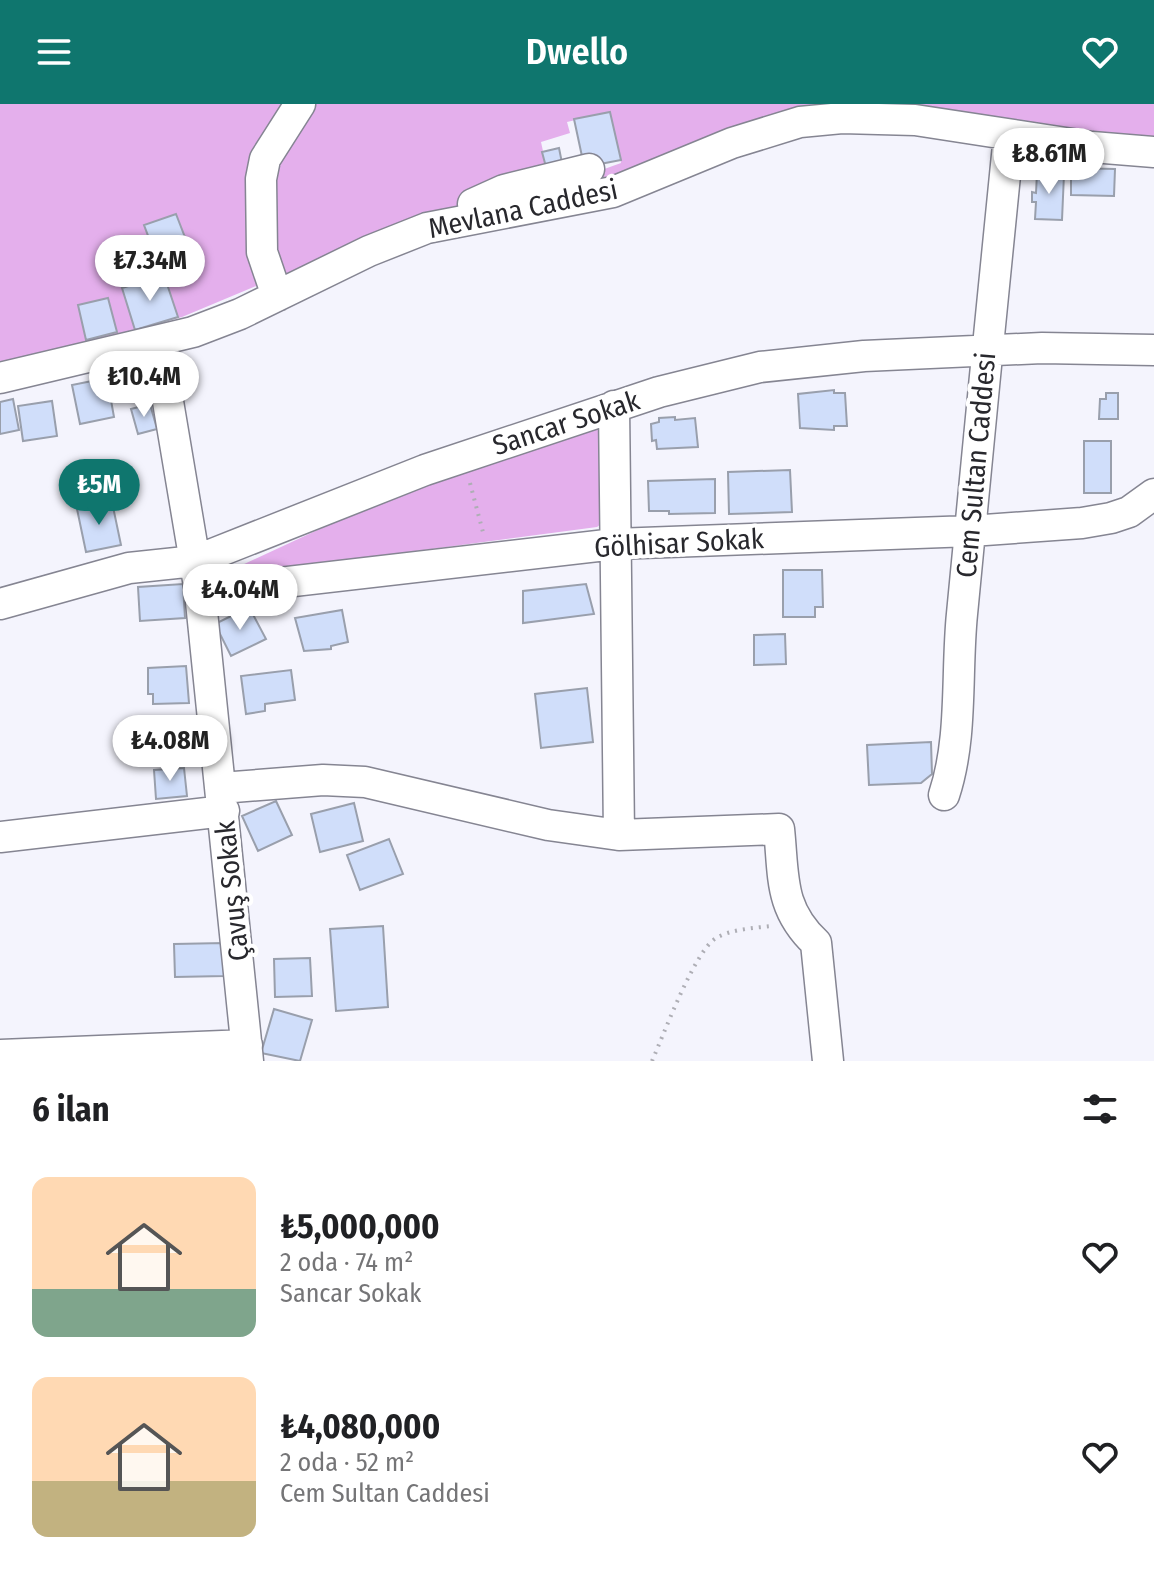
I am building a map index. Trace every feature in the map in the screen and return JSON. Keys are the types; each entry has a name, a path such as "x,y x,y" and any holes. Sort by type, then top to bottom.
{"street":[{"path":"277,296 262,252 261,179 265,159 300,104"},
{"name":"Mevlana Caddesi","path":"0,378 158,342 215,324 411,233 462,219 613,192 732,143 800,122 842,118 915,120 1092,147 1154,152"},
{"name":"Cem Sultan Caddesi","path":"944,795 954,753 960,636 1009,135"},
{"path":"462,219 473,204 492,193 589,169"},
{"name":"Çavuş Sokak","path":"158,342 200,592 248,1053"},
{"name":"Sancar Sokak","path":"0,604 129,568 195,561 340,501 614,406 659,392 788,362 1042,348 1154,350"},
{"path":"614,406 619,835"},
{"name":"Gölhisar Sokak","path":"200,592 615,544 971,531 1111,518 1129,512 1154,494"},
{"path":"0,837 323,780 365,782 548,825 619,835 779,829 789,911 801,930 816,943 828,1061"},
{"path":"0,1055 248,1053"}],"path":[{"path":"464,457 490,558"},
{"path":"652,1061 701,953 716,938 742,929 767,927 801,930"}],"shaded area":[{"path":"0,104 837,104 563,191 560,185 621,163 610,112 567,122 570,133 541,142 548,174 483,192 447,213 412,221 182,317 0,365"},
{"path":"845,104 1154,104 1154,141"},
{"path":"598,426 604,435 606,520 597,527 214,578 378,502"}],"building":[{"path":"610,112 621,160 600,164 599,158 583,161 574,119"},
{"path":"559,148 562,163 546,167 542,152"},
{"path":"1071,168 1115,169 1114,196 1071,195"},
{"path":"1037,173 1064,174 1062,220 1035,219 1036,202 1032,202 1032,192 1036,193"},
{"path":"176,214 193,258 161,270 144,225"},
{"path":"164,275 178,317 135,330 122,288"},
{"path":"108,298 117,332 86,340 78,305"},
{"path":"107,378 114,417 80,424 72,385"},
{"path":"834,390 834,393 845,393 847,426 834,426 834,430 800,428 798,394"},
{"path":"1106,393 1118,393 1118,419 1099,419 1100,399 1106,399"},
{"path":"13,399 19,430 0,434 0,402"},
{"path":"52,401 57,436 23,441 18,406"},
{"path":"150,404 157,429 138,434 131,409"},
{"path":"675,417 675,420 695,418 698,447 657,449 656,440 652,441 651,424 659,422 659,418"},
{"path":"1084,441 1111,441 1111,493 1084,493"},
{"path":"790,470 792,512 729,514 728,472"},
{"path":"715,479 715,513 649,511 648,481"},
{"path":"112,502 121,545 86,552 77,509"},
{"path":"783,570 822,570 823,607 815,607 815,617 783,617"},
{"path":"183,584 185,618 140,621 138,587"},
{"path":"586,584 594,614 523,623 523,591"},
{"path":"249,607 266,639 231,656 215,624"},
{"path":"342,610 348,642 331,646 331,649 304,651 295,618"},
{"path":"785,634 786,664 754,665 754,635"},
{"path":"186,666 189,703 153,704 153,694 148,694 148,668"},
{"path":"291,670 295,700 265,704 265,711 246,714 241,676"},
{"path":"587,688 593,742 541,748 535,694"},
{"path":"931,742 932,774 921,783 869,785 867,745"},
{"path":"184,768 187,796 156,799 154,770"},
{"path":"276,801 292,835 258,851 242,816"},
{"path":"354,803 363,841 320,852 311,814"},
{"path":"389,839 403,874 360,890 347,855"},
{"path":"383,926 388,1007 336,1011 330,929"},
{"path":"224,943 224,976 175,977 174,944"},
{"path":"310,958 312,996 275,997 274,959"},
{"path":"274,1009 312,1020 300,1061 261,1053"}]}
